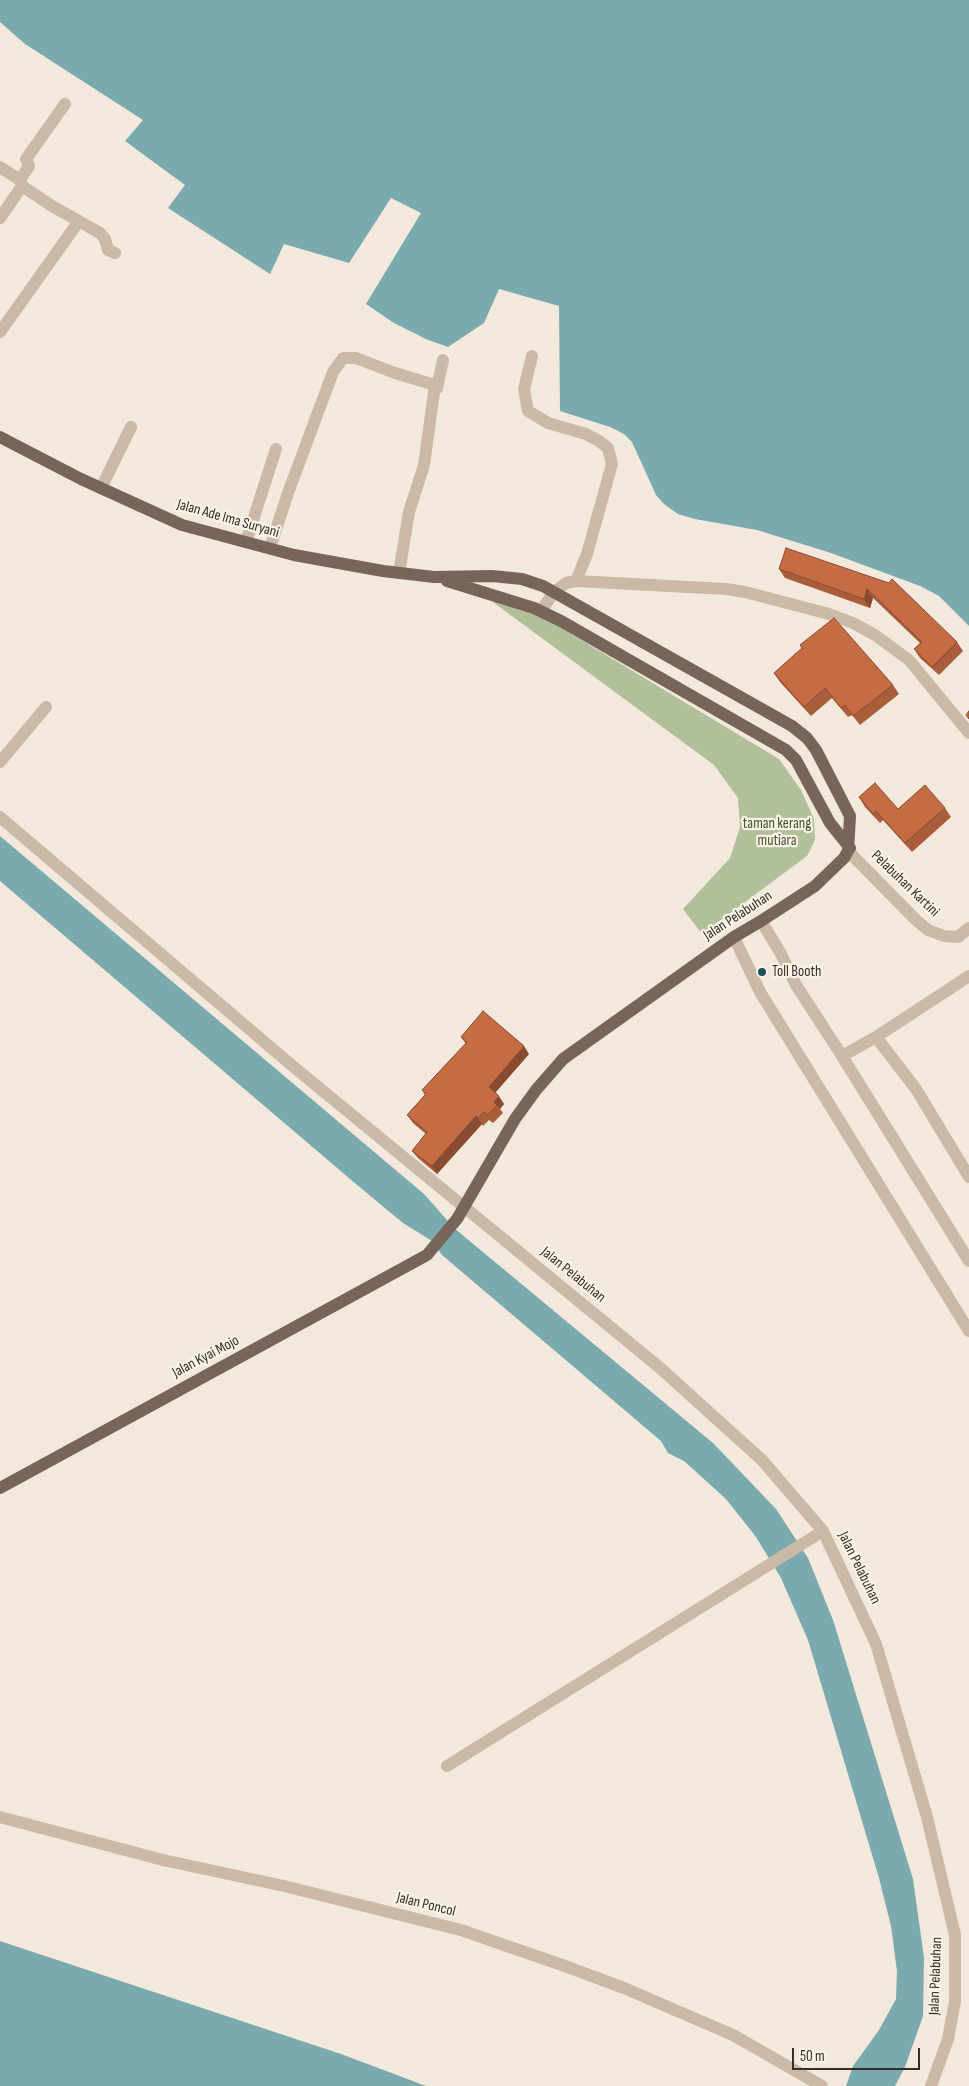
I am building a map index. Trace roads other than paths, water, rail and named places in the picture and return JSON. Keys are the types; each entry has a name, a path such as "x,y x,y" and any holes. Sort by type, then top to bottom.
{"main road":[{"name":"Jalan Ade Ima Suryani","path":"0,437 101,488 182,525 294,555 434,577"},
{"path":"434,577 492,576 522,579 543,586 792,726 807,738 816,750 850,816 849,849"},
{"path":"434,577 493,594 541,611 786,750 796,760 830,823 849,849"},
{"path":"786,750 807,738"},
{"name":"Jalan Pelabuhan","path":"427,1255 457,1219 515,1120 536,1090 563,1059 734,937 814,886 838,864 849,849"},
{"name":"Jalan Kyai Mojo","path":"0,1488 427,1255"}],"street":[{"path":"0,218 29,166 26,159 65,104"},
{"path":"0,167 52,206 100,233 105,239 108,250 114,253"},
{"path":"0,332 79,221"},
{"path":"532,356 524,389 528,411 548,423 586,434 608,448 611,455 612,464 587,554 576,581"},
{"path":"270,548 301,456 337,364 343,358 356,358 396,373 433,383 435,388"},
{"path":"399,573 409,512 421,477 435,388 437,388 443,360"},
{"path":"101,488 132,427"},
{"path":"246,542 276,449"},
{"path":"541,611 554,592 566,583 576,581 726,588 782,602 845,620 874,635 909,660 969,733"},
{"path":"0,762 46,708"},
{"path":"0,817 302,1074 464,1207"},
{"name":"Pelabuhan Kartini","path":"849,849 916,920 928,930 944,936 958,937 969,928"},
{"path":"761,921 780,952 796,985 969,1261"},
{"path":"734,937 760,992 969,1331"},
{"path":"842,1056 967,981"},
{"path":"876,1037 916,1089 969,1177"},
{"name":"Jalan Pelabuhan","path":"464,1207 659,1367 762,1460 823,1531 876,1644 928,1817 955,1935 955,2001 948,2039 931,2086"},
{"path":"447,1766 823,1531"},
{"name":"Jalan Poncol","path":"0,1817 163,1860 284,1886 461,1930 606,1982 733,2035 822,2086"}],"water":[{"path":"0,0 969,0 969,626 939,596 920,586 831,553 757,530 695,519 678,514 664,504 656,495 632,442 624,434 610,427 560,411 559,306 499,289 484,323 448,347 426,339 394,323 366,304 421,213 391,198 349,263 284,244 270,274 168,208 185,185 125,141 143,120 25,44 0,22"},
{"path":"0,836 424,1194 454,1228 713,1443 776,1509 808,1558 833,1620 913,1879 924,1958 923,2016 905,2067 895,2086 846,2086 853,2066 879,2030 896,1999 897,1971 891,1926 879,1878 808,1640 781,1578 756,1537 726,1499 684,1461 668,1453 661,1441 442,1255 432,1241 403,1223 356,1184 0,881"},
{"path":"0,1941 341,2054 426,2086 0,2086"}],"place":[{"name":"Toll Booth","path":"762,972"}],"park label":[{"name":"taman kerang mutiara","path":"777,832"}]}
